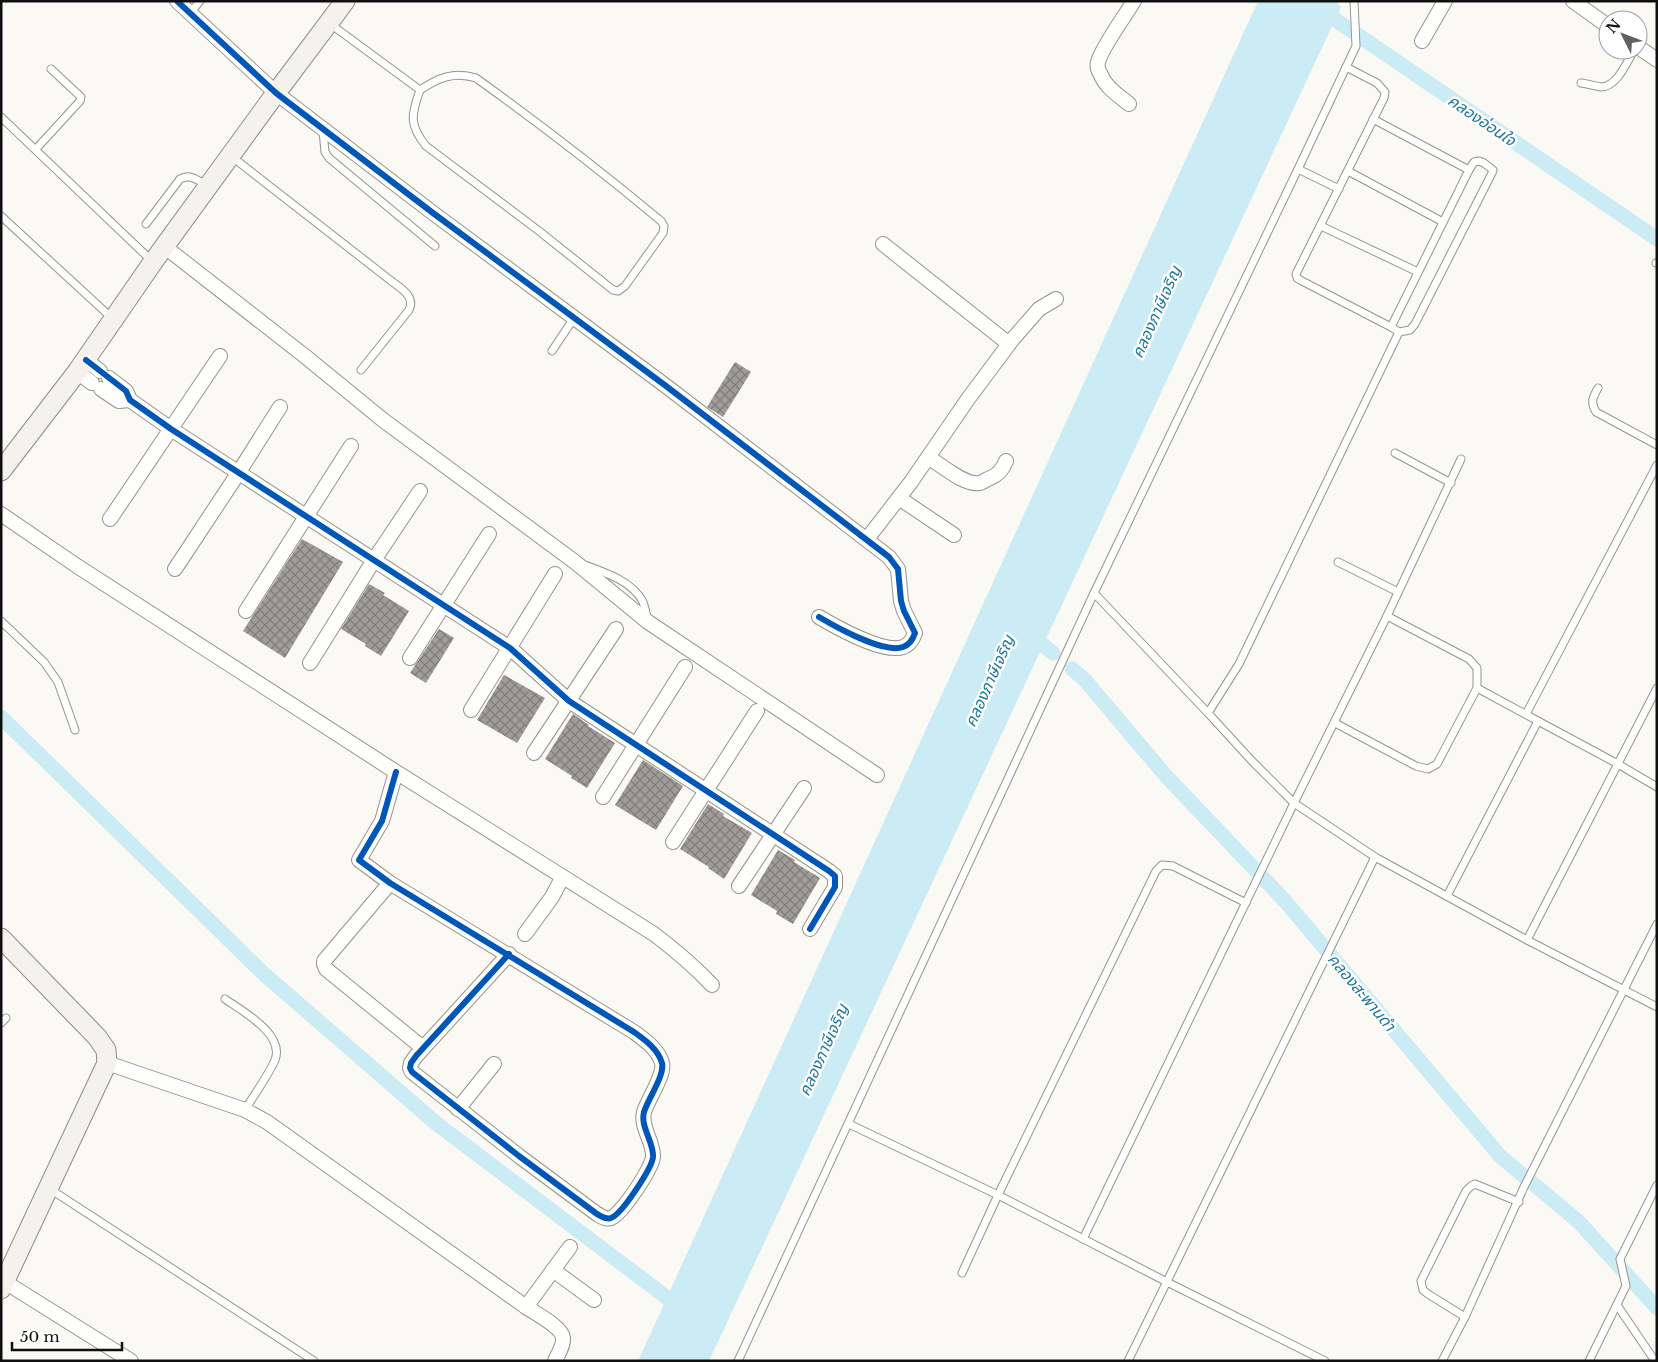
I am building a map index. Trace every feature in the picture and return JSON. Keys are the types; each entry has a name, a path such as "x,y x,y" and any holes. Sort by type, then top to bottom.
{"street":[{"path":"178,1 276,93 666,386 889,557 898,569 901,600 904,612 914,632 913,638 901,648 877,645 842,631 819,617"},
{"path":"1,471 94,375 113,320 276,93 345,1"},
{"path":"1129,104 1104,81 1097,64 1101,54 1134,1"},
{"path":"1422,41 1445,1"},
{"path":"1573,1 1598,19"},
{"path":"883,244 1008,344"},
{"path":"165,247 383,420 575,562 648,622 877,775"},
{"path":"866,539 899,498 1008,344 1039,309 1056,299"},
{"path":"110,519 220,356"},
{"path":"94,375 119,401 130,400 171,429 510,648 569,701 835,876 835,887 810,929"},
{"path":"175,569 280,407"},
{"path":"246,611 351,446"},
{"path":"928,457 970,483 980,483 995,476 1004,467 1006,461"},
{"path":"310,663 374,560 420,491"},
{"path":"899,498 954,536"},
{"path":"1,514 85,571 396,772 654,934 684,957 712,986"},
{"path":"410,658 489,534"},
{"path":"471,710 555,574"},
{"path":"534,753 616,629"},
{"path":"603,797 685,667"},
{"path":"674,842 757,710"},
{"path":"396,772 382,821 359,860 390,883 508,954 634,1032 649,1043 662,1064 661,1073 644,1114 644,1121 653,1150 653,1160 635,1192 623,1208 611,1218 606,1219 597,1214 519,1156 412,1072 410,1068 411,1063 423,1048 508,954"},
{"path":"739,886 804,788"},
{"path":"525,934 542,912 562,878"},
{"path":"390,883 324,961 324,964 326,969 423,1048"},
{"path":"1,938 97,1037 106,1050 107,1063 3,1285 131,1361"},
{"path":"107,1063 245,1110 266,1122 557,1328 563,1337 556,1361"},
{"path":"458,1109 494,1064"},
{"path":"526,1307 570,1247"},
{"path":"553,1270 594,1300"}],"lane":[{"path":"190,13 200,1"},
{"path":"738,1361 1094,593 1356,46 1354,4"},
{"path":"329,23 420,90"},
{"path":"1582,83 1603,87 1612,83 1628,60"},
{"path":"1346,67 1377,83 1385,92 1384,98 1296,274 1297,278 1391,328 1399,332 1410,330 1415,324 1493,170 1479,161 1474,162 1391,328"},
{"path":"36,149 80,101 81,97 50,69"},
{"path":"459,75 476,78 547,130 661,221 664,226 663,233 625,286 618,291 613,290 539,230 426,146 417,135 413,118 413,111 420,90 436,80 459,75"},
{"path":"1,116 154,262"},
{"path":"1373,119 1469,170"},
{"path":"322,128 325,152 329,158 435,246"},
{"path":"231,155 408,295 412,305 409,310 361,370"},
{"path":"1298,169 1339,189"},
{"path":"1348,171 1443,222"},
{"path":"146,224 180,179 191,176 208,187"},
{"path":"1,216 113,320"},
{"path":"1321,226 1418,272"},
{"path":"552,351 574,318"},
{"path":"1208,713 1239,664 1399,332"},
{"path":"1598,388 1592,398 1592,406 1596,412 1657,445"},
{"path":"1395,453 1451,483"},
{"path":"1083,1238 1387,616 1461,459"},
{"path":"1526,714 1657,465"},
{"path":"1338,562 1398,592"},
{"path":"1094,593 1294,803 1375,857 1526,940 1657,1007"},
{"path":"1335,723 1416,766 1428,769 1437,764 1477,688 1477,668 1469,659 1387,616"},
{"path":"1,621 44,662 58,682 75,730"},
{"path":"1477,688 1657,787"},
{"path":"1526,940 1657,688"},
{"path":"1447,896 1538,721"},
{"path":"1128,1361 1375,857"},
{"path":"962,1273 1156,871 1162,864 1173,866 1246,903"},
{"path":"1442,1361 1465,1317 1524,1188 1657,924"},
{"path":"225,999 260,1024 269,1034 275,1045 275,1058 245,1110"},
{"path":"848,1124 998,1195 1325,1361"},
{"path":"1465,1317 1423,1290 1421,1281 1466,1191 1471,1186 1475,1184 1519,1202"},
{"path":"1589,1361 1626,1286 1620,1259 1657,1185"},
{"path":"50,1188 314,1361"},
{"path":"1617,1305 1655,1361"}],"water":[{"name":"คลองภาษีเจริญ","path":"1258,1 1336,1 1341,7 709,1361 638,1361"}],"building":[{"path":"735,362 751,372 723,417 707,407"},
{"path":"302,539 343,562 285,658 243,631"},
{"path":"369,584 409,611 381,656 365,646 366,644 341,629"},
{"path":"439,629 454,638 426,683 410,673"},
{"path":"504,675 545,698 517,743 477,720"},
{"path":"573,714 615,743 587,788 545,759"},
{"path":"643,760 683,786 656,830 615,805"},
{"path":"708,804 724,814 723,816 752,833 724,879 680,849"},
{"path":"778,850 820,878 793,924 776,914 777,911 751,895"}],"waterway":[{"name":"คลองอ่อนใจ","path":"1308,1 1657,239"},
{"name":"คลองสะพานดำ","path":"1027,632 1053,653"},
{"name":"คลองสะพานดำ","path":"1072,669 1084,679 1166,776 1285,901 1500,1156 1579,1222 1657,1308"},
{"path":"1,717 264,974 437,1124 682,1309"}],"cycle path":[{"path":"177,1 276,93 433,213 666,386 889,557 898,569 901,601 915,633 910,642 903,647 884,647 860,638 819,617"},
{"path":"86,360 126,391 130,400 171,429 510,648 569,701 829,871 835,876 835,887 810,929"},
{"path":"396,772 382,821 359,860 390,883 634,1032 651,1045 660,1058 662,1063 661,1074 643,1118 653,1157 642,1180 629,1200 611,1218 605,1218 597,1214 519,1156 412,1072 410,1068 416,1056 509,954"}]}
